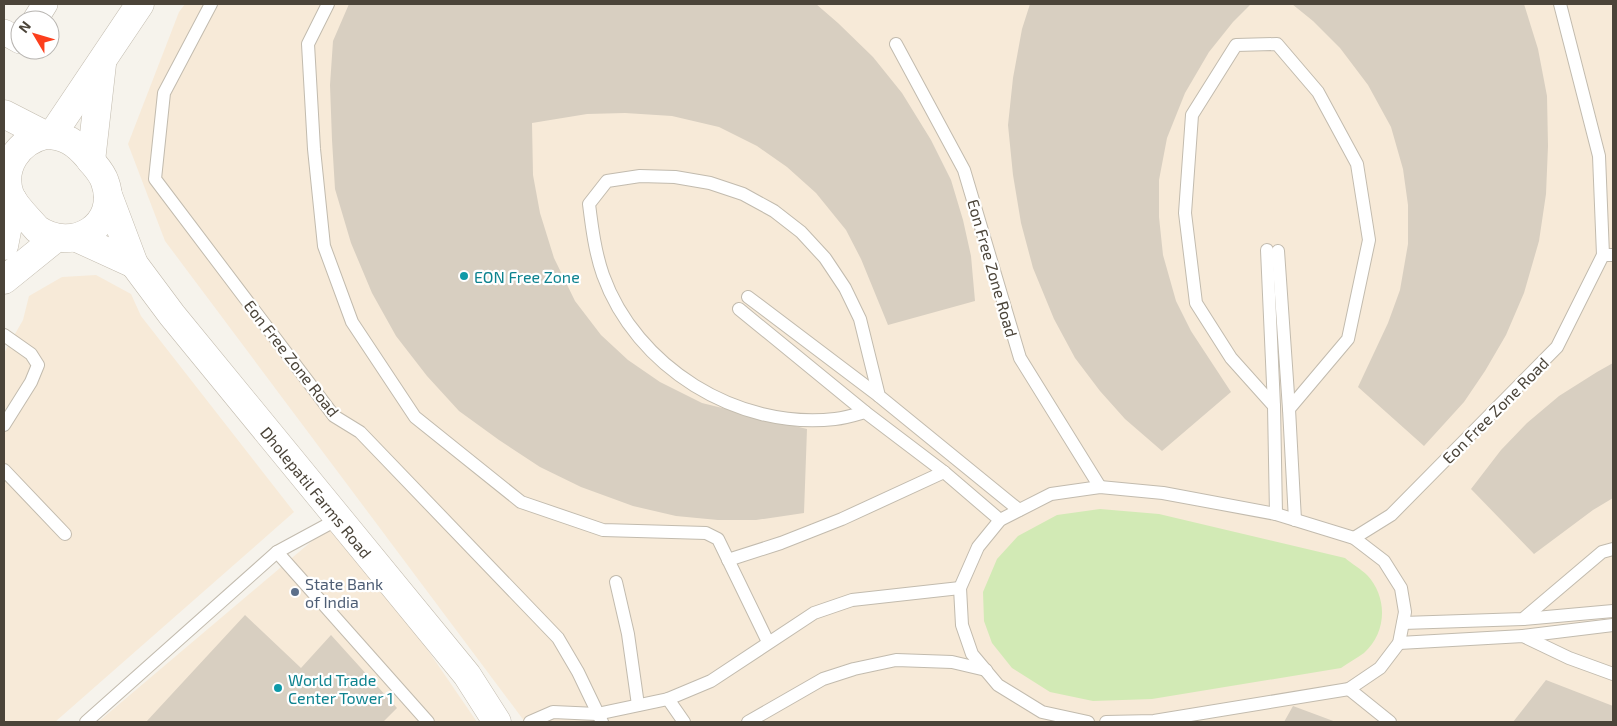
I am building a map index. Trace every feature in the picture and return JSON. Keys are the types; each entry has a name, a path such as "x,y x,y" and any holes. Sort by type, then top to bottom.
{"street":[{"path":"4,246 9,166 15,153 25,143 49,135 140,4"},
{"path":"91,161 103,58"},
{"path":"4,114 49,135 73,142 102,174 108,194 106,209 100,221 90,231 66,238 4,280"},
{"path":"8,185 37,229 66,238"},
{"name":"Dholepatil Farms Road","path":"108,194 134,264 172,315 467,675 497,722"},
{"name":"Dholepatil Farms Road","path":"66,238 134,264"}],"lane":[{"name":"Eon Free Zone Road","path":"212,4 164,94 156,179 334,416 360,432 558,638 578,672 599,718"},
{"path":"328,4 308,44 314,149 324,246 352,322 415,417 521,502 603,530 706,532 718,539 768,642"},
{"name":"Eon Free Zone Road","path":"1354,538 1390,515 1557,347 1608,255 1599,156 1560,4"},
{"name":"Eon Free Zone Road","path":"896,44 964,170 1020,358 1100,487"},
{"path":"1274,406 1231,358 1196,304 1185,213 1192,115 1236,46 1277,44 1318,92 1357,164 1369,240 1348,338 1289,409"},
{"path":"865,412 835,419 798,419 762,414 727,403 695,386 665,365 640,339 619,308 603,276 593,240 589,204 607,182 640,176 675,176 710,183 743,194 774,211 801,232 820,252 845,288 860,319 879,396"},
{"path":"1276,514 1272,251 1289,409 1295,520"},
{"path":"748,297 879,396 1019,510"},
{"path":"739,309 865,412 944,472 1000,520"},
{"path":"4,335 31,354 38,365 31,382 4,424"},
{"path":"4,470 65,534"},
{"path":"728,560 780,544 842,519 944,472"},
{"path":"1088,722 1041,717 998,685 972,654 962,625 960,588 978,547 1000,520 1051,494 1100,487 1163,493 1276,514 1354,538 1384,561 1401,588 1405,612 1398,642 1380,668 1349,689 1154,722 1106,722"},
{"path":"86,722 276,552 338,519"},
{"path":"1523,619 1602,552 1613,549"},
{"path":"276,552 428,722"},
{"path":"616,582 628,634 638,706"},
{"path":"530,722 552,712 599,718 668,699 711,681 814,613 852,600 960,588"},
{"path":"1403,624 1523,619 1613,611"},
{"path":"1398,642 1523,636 1613,625"},
{"path":"1523,636 1569,658 1613,674"},
{"path":"748,722 823,679 896,660 952,662 986,670"},
{"path":"1349,689 1390,722"},
{"path":"668,699 684,722"}],"shaded area":[{"name":"EON Free Zone","path":"185,4 1613,4 1613,722 525,722 165,241 128,144 179,12"},
{"path":"96,275 131,294 141,316 294,512 55,722 4,722 4,353 23,320 29,296 62,277"},
{"path":"338,519 477,722 98,722"}],"green space":[{"path":"1100,509 1159,514 1345,558 1367,575 1379,594 1382,615 1377,635 1372,645 1364,653 1341,668 1152,699 1093,701 1050,692 1012,668 992,643 984,621 983,592 997,559 1018,536 1057,515"}],"building":[{"name":"EON Free Zone","path":"349,4 816,4 873,57 902,93 931,140 951,180 963,220 971,256 975,301 888,325 861,259 846,230 816,193 787,167 757,146 719,127 672,116 625,113 587,114 532,123 533,175 540,213 554,258 575,301 601,335 628,360 660,382 702,403 807,429 804,513 756,520 718,520 676,516 633,506 581,487 540,467 459,411 427,376 396,336 372,293 351,243 335,189 330,85 333,41"},
{"path":"1030,4 1251,4 1233,22 1209,52 1185,93 1167,138 1159,180 1159,217 1163,255 1176,301 1191,331 1231,392 1162,451 1125,419 1100,391 1075,358 1054,319 1033,268 1021,223 1013,175 1008,125 1013,78 1022,29"},
{"path":"1292,4 1524,4 1538,49 1547,96 1548,146 1546,194 1539,241 1524,293 1506,335 1464,402 1424,446 1358,387 1388,323 1400,290 1408,244 1408,205 1403,169 1391,127 1368,85 1340,48 1313,21"},
{"path":"1613,363 1613,498 1593,510 1534,554 1471,489 1501,450 1527,423 1559,396"},
{"name":"World Trade Center Tower 1","path":"245,615 301,668 331,635 397,708 383,722 146,722"},
{"path":"1546,680 1613,706 1613,722 1513,722"},
{"path":"1293,706 1336,722 1284,722"}],"place":[{"name":"EON Free Zone","path":"464,276"},
{"name":"State Bank of India","path":"295,592"},
{"name":"World Trade Center Tower 1","path":"278,688"}]}
